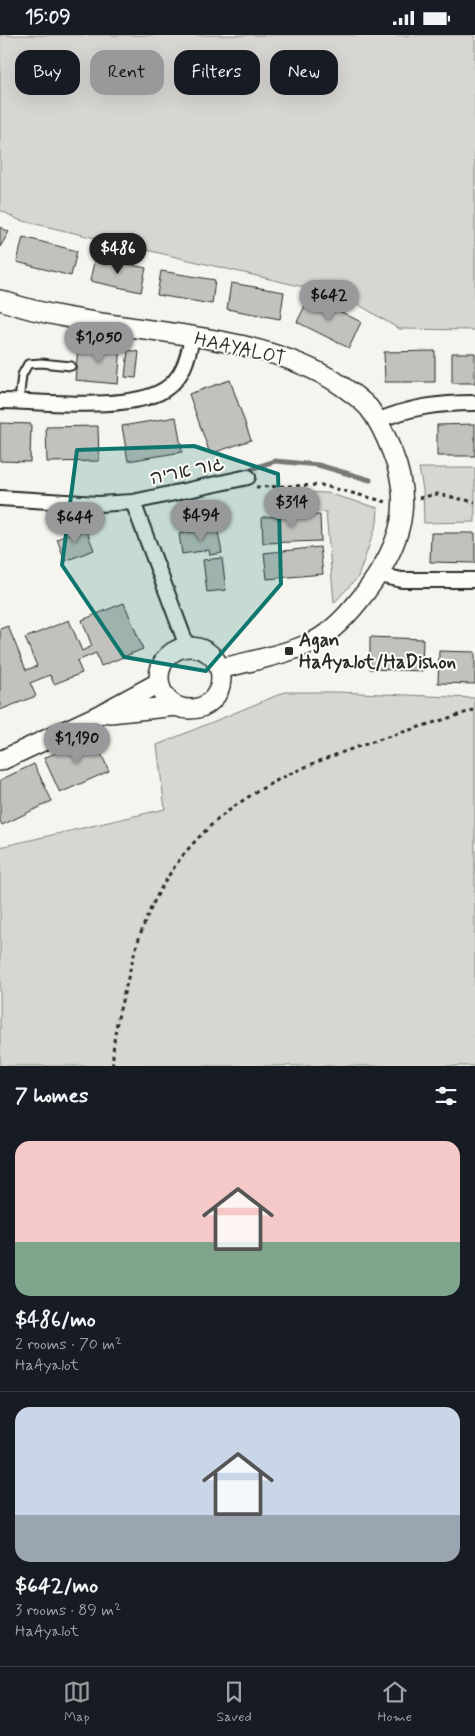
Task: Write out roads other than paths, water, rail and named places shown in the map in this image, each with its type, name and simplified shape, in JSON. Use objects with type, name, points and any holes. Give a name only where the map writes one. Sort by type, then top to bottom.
[{"type":"street","name":"HAAYALOT","points":[[0,300],[48,312],[251,348],[289,359],[348,389],[368,408],[384,432],[395,457],[404,504],[401,526],[379,575],[350,610],[310,644],[220,669]]},
{"type":"street","points":[[0,401],[115,403],[144,398],[164,389],[178,377],[187,361],[192,337]]},
{"type":"street","points":[[377,421],[404,410],[452,403],[475,403]]},
{"type":"street","name":"גור אריה","points":[[0,498],[98,504],[133,502],[248,477]]},
{"type":"street","name":"גור אריה","points":[[133,502],[187,646]]},
{"type":"street","points":[[379,575],[402,580],[475,580]]},
{"type":"street","points":[[99,715],[176,706],[196,709],[214,699],[221,680],[220,669],[208,652],[198,647],[187,646],[177,649],[161,663],[158,683],[168,701],[176,706]]},
{"type":"street","points":[[0,761],[99,715],[158,683]]},
{"type":"lane","points":[[19,401],[22,375],[28,364],[41,363],[71,366]]},
{"type":"waterway","points":[[242,472],[275,461],[318,465],[370,480]]},
{"type":"place","name":"Agan HaAyalot/HaDishon","points":[[289,651]]}]
